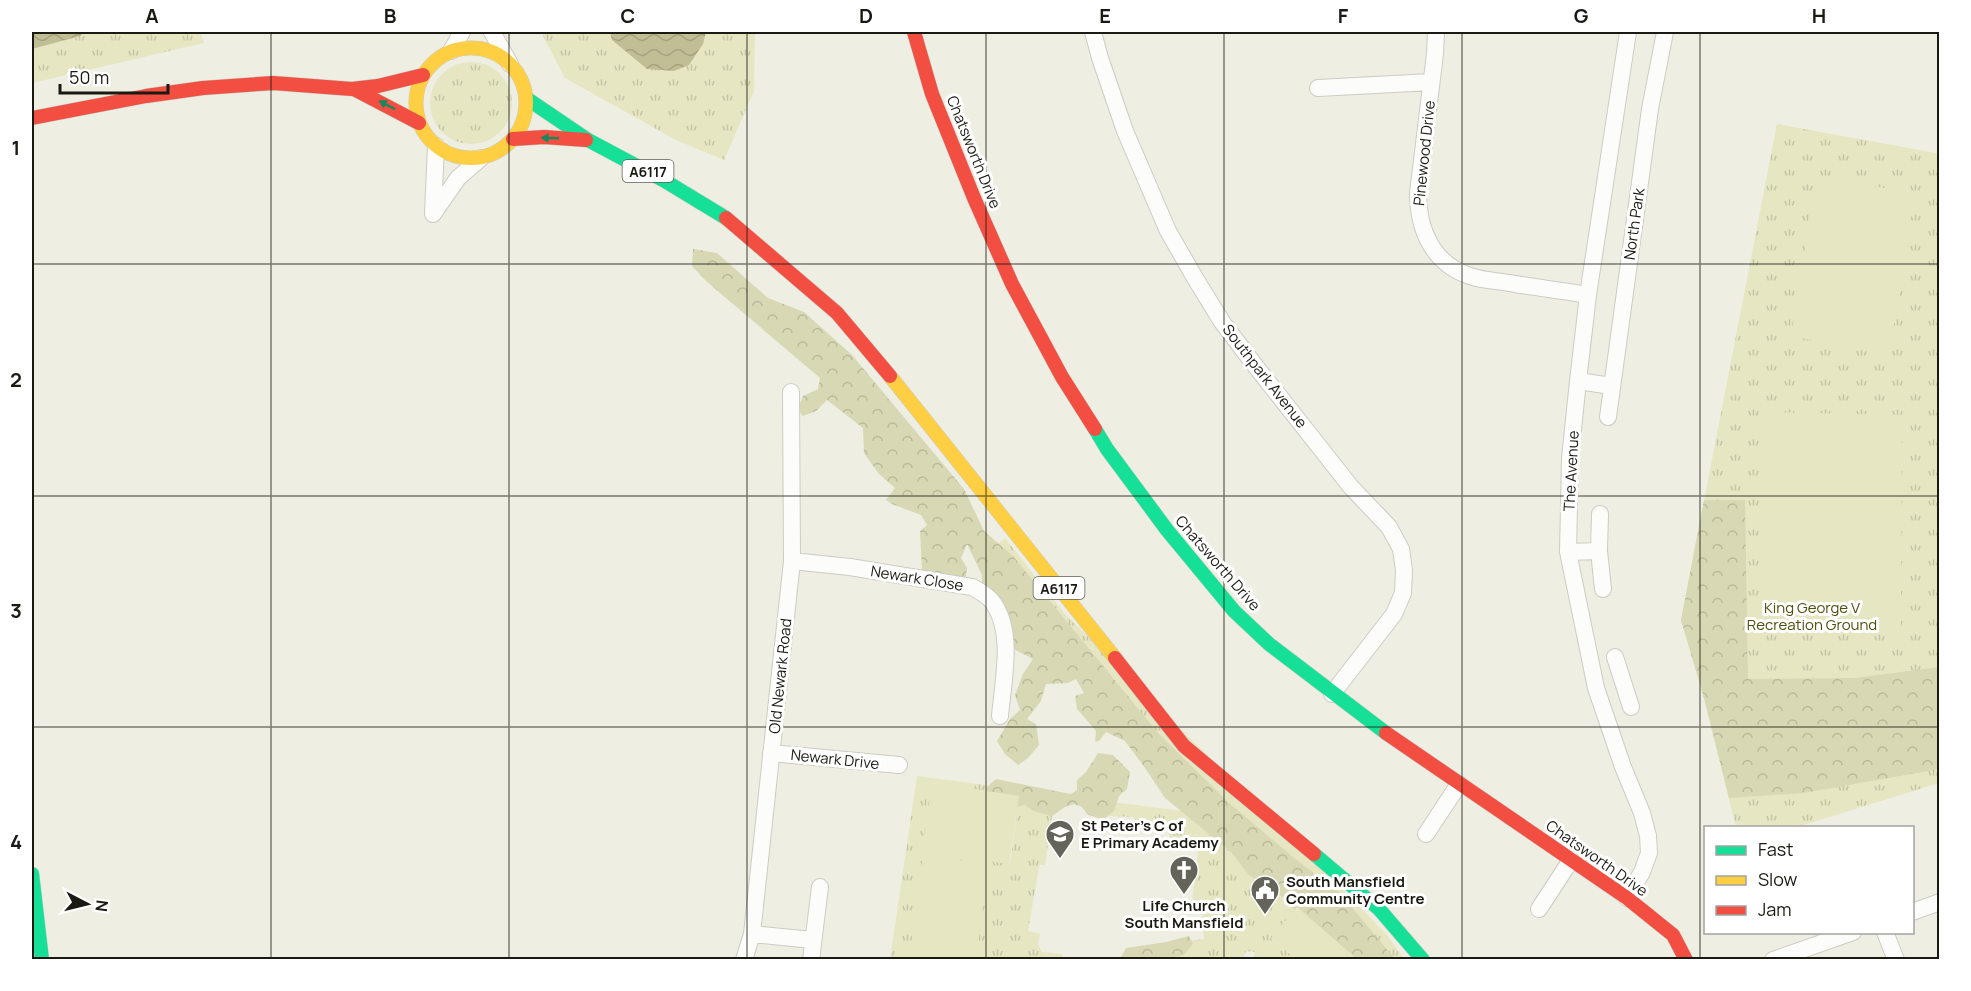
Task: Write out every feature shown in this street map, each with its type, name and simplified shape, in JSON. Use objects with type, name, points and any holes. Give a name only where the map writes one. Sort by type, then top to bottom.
[{"type":"main road","name":"Chatsworth Drive","points":[[914,32],[932,94],[1012,284],[1062,377],[1107,449],[1167,530],[1234,610],[1269,644],[1332,694],[1627,898],[1673,935],[1686,960]]},
{"type":"main road","points":[[481,158],[462,158],[444,151],[429,139],[419,123],[416,111],[418,86],[423,75],[435,61],[451,51],[472,47],[493,52],[510,64],[521,80],[526,98],[524,120],[513,139]]},
{"type":"main road","points":[[32,118],[185,89],[263,83],[354,89],[423,75]]},
{"type":"main road","points":[[354,89],[419,123]]},
{"type":"main road","name":"A6117","points":[[526,98],[588,140],[665,181],[724,217],[837,313],[906,394],[1184,746],[1379,909],[1424,960]]},
{"type":"main road","name":"A6117","points":[[481,158],[499,151],[513,139],[544,137],[588,140]]},
{"type":"main road","points":[[32,874],[42,960]]},
{"type":"street","points":[[451,51],[462,32]]},
{"type":"street","points":[[492,32],[510,64]]},
{"type":"street","name":"Southpark Avenue","points":[[1093,32],[1125,131],[1168,231],[1195,279],[1222,322],[1257,368],[1351,487],[1389,527],[1401,549],[1404,570],[1403,593],[1394,614],[1332,694]]},
{"type":"street","name":"Pinewood Drive","points":[[1436,32],[1418,193],[1418,213],[1425,237],[1439,257],[1454,270],[1472,277],[1588,295]]},
{"type":"street","name":"The Avenue","points":[[1627,898],[1642,872],[1649,852],[1648,836],[1642,813],[1623,767],[1596,688],[1568,552],[1570,458],[1578,381],[1588,295],[1628,32]]},
{"type":"street","name":"North Park","points":[[1608,417],[1650,109],[1665,32]]},
{"type":"street","points":[[1317,88],[1431,82]]},
{"type":"street","points":[[436,146],[433,214],[458,178],[481,158]]},
{"type":"street","points":[[1578,381],[1612,386]]},
{"type":"street","name":"Old Newark Road","points":[[744,960],[752,934],[792,561],[791,392]]},
{"type":"street","points":[[1600,514],[1599,551],[1603,589]]},
{"type":"street","points":[[1568,552],[1599,551]]},
{"type":"street","name":"Newark Close","points":[[792,561],[850,567],[972,586],[983,593],[993,602],[1002,620],[1006,639],[1000,716]]},
{"type":"street","points":[[1615,657],[1631,707]]},
{"type":"street","points":[[1596,688],[1623,681]]},
{"type":"street","name":"Newark Drive","points":[[771,753],[899,765]]},
{"type":"street","points":[[1426,834],[1459,784]]},
{"type":"street","points":[[1539,909],[1571,860]]},
{"type":"street","points":[[811,960],[819,888]]},
{"type":"street","points":[[1914,911],[1940,902]]},
{"type":"street","points":[[752,934],[813,940]]},
{"type":"street","points":[[1773,960],[1850,934]]},
{"type":"street","points":[[1885,934],[1896,960]]},
{"type":"green space","points":[[32,32],[200,32],[204,43],[32,83]]},
{"type":"green space","points":[[541,32],[755,32],[754,91],[724,160],[676,140],[565,78]]},
{"type":"green space","points":[[471,62],[487,65],[500,74],[509,87],[512,103],[509,119],[500,132],[487,141],[471,144],[455,141],[442,132],[433,119],[430,103],[433,87],[442,74],[455,65]]},
{"type":"green space","name":"King George V Recreation Ground","points":[[1777,124],[1936,153],[1940,157],[1939,783],[1800,826],[1736,826],[1704,698],[1681,620]]},
{"type":"green space","points":[[1817,177],[1915,193],[1889,356],[1791,336]]},
{"type":"green space","points":[[693,249],[717,253],[768,298],[804,312],[852,355],[964,489],[984,531],[1013,556],[1159,734],[1228,802],[1339,892],[1395,959],[1348,959],[1301,920],[1287,900],[1249,875],[1231,852],[1165,798],[1125,741],[1106,732],[1099,741],[1095,742],[1096,731],[1077,709],[1075,696],[1084,693],[1076,679],[1068,683],[1046,684],[1041,701],[1027,719],[1036,724],[1039,745],[1028,758],[1018,765],[1005,754],[997,741],[1010,719],[1020,710],[1015,695],[1023,674],[1033,659],[1010,647],[982,588],[982,575],[967,544],[961,558],[967,568],[965,583],[922,571],[920,531],[927,525],[921,515],[886,500],[895,488],[879,474],[864,453],[863,428],[827,400],[816,411],[803,416],[797,410],[803,396],[818,389],[820,378],[706,281],[692,266]]},
{"type":"green space","points":[[1764,412],[1902,415],[1901,629],[1763,628]]},
{"type":"green space","points":[[1704,500],[1745,500],[1748,679],[1855,678],[1939,667],[1939,769],[1804,793],[1729,798],[1704,698],[1681,620]]},
{"type":"green space","points":[[1005,538],[1064,613],[1354,901],[1387,935],[1404,959],[1356,959],[1271,938],[1296,959],[1253,959],[1255,952],[1246,951],[1243,959],[1153,959],[1172,943],[1204,939],[1202,912],[1182,912],[1183,907],[1187,908],[1188,902],[1192,902],[1198,851],[1173,847],[1168,832],[1158,828],[1134,825],[1134,817],[1109,816],[1111,802],[1190,812],[991,550]]},
{"type":"green space","points":[[1098,753],[1113,755],[1130,772],[1127,789],[1119,796],[1114,811],[1103,820],[1087,814],[1082,807],[1074,804],[1052,816],[1033,811],[1025,805],[1002,811],[990,801],[986,788],[996,779],[1071,794],[1077,790],[1077,780],[1086,772]]},
{"type":"green space","points":[[917,776],[1055,794],[1045,865],[1039,867],[1028,931],[1040,934],[1038,944],[1042,952],[1062,954],[1062,959],[890,960]],"holes":[[[932,783],[1019,796],[1010,864]]]},
{"type":"green space","points":[[932,783],[1019,796],[1009,864],[922,852]]},
{"type":"green space","points":[[923,855],[989,864],[976,959],[909,959]]},
{"type":"green space","points":[[1297,907],[1357,959],[1296,959],[1271,938]]},
{"type":"green space","points":[[1189,936],[1193,944],[1184,955],[1167,959],[1120,959],[1126,948]]},
{"type":"water","points":[[32,32],[84,32],[80,36],[32,49]]},
{"type":"water","points":[[610,32],[706,32],[703,44],[689,65],[674,71],[647,69],[612,40]]},
{"type":"traffic: fast","points":[[526,98],[588,140],[665,181],[726,218]]},
{"type":"traffic: fast","points":[[1095,429],[1107,449],[1167,530],[1234,611],[1269,644],[1386,733]]},
{"type":"traffic: fast","points":[[1314,854],[1379,909],[1423,960]]},
{"type":"traffic: fast","points":[[32,874],[42,960]]},
{"type":"traffic: slow","points":[[471,48],[492,52],[510,64],[522,82],[526,103],[522,124],[510,142],[492,154],[471,158],[450,154],[432,142],[420,124],[416,103],[420,82],[432,64],[450,52],[471,48]]},
{"type":"traffic: slow","points":[[890,376],[1115,658]]},
{"type":"traffic: jam","points":[[914,32],[932,94],[1012,284],[1062,377],[1095,429]]},
{"type":"traffic: jam","points":[[32,118],[146,96],[203,88],[273,83],[352,89],[378,86],[423,75]]},
{"type":"traffic: jam","points":[[354,89],[419,123]]},
{"type":"traffic: jam","points":[[513,139],[544,137],[586,140]]},
{"type":"traffic: jam","points":[[726,218],[837,313],[890,376]]},
{"type":"traffic: jam","points":[[1115,658],[1184,746],[1314,854]]},
{"type":"traffic: jam","points":[[1386,733],[1627,898],[1673,935],[1686,960]]},
{"type":"place","name":"St Peter's C of E Primary Academy","points":[[1060,860]]},
{"type":"place","name":"Life Church South Mansfield","points":[[1184,896]]},
{"type":"place","name":"South Mansfield Community Centre","points":[[1265,916]]}]
